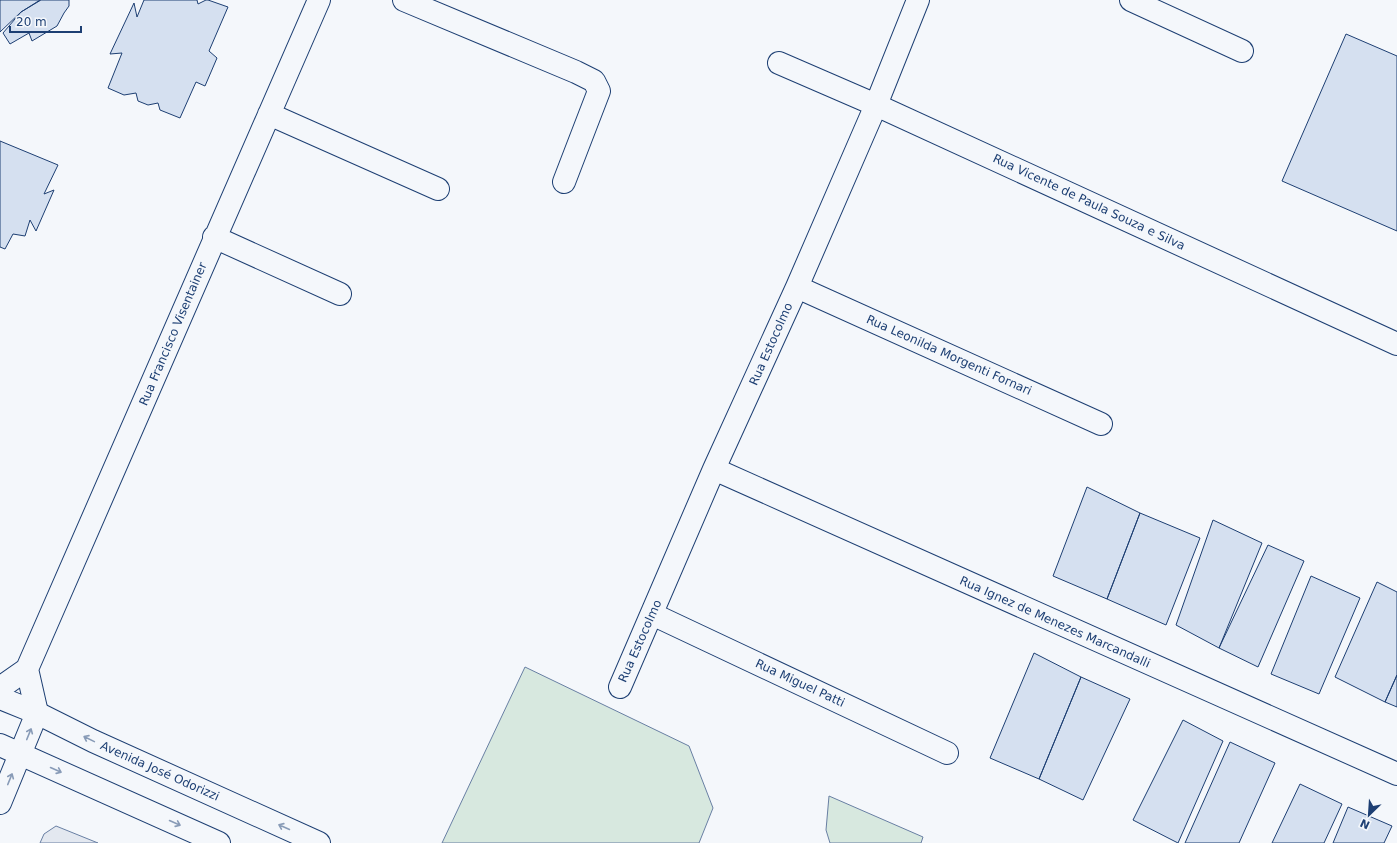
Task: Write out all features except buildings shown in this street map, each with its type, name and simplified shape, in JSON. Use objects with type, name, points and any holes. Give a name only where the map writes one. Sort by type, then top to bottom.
[{"type":"street","name":"Rua Francisco Visentainer","points":[[27,669],[155,378],[214,237],[319,0]]},
{"type":"street","points":[[404,0],[576,72],[594,81],[599,91],[564,182]]},
{"type":"street","name":"Rua Estocolmo","points":[[620,687],[714,469],[797,287],[876,105],[918,0]]},
{"type":"street","points":[[1131,0],[1242,52]]},
{"type":"street","name":"Rua Vicente de Paula Souza e Silva","points":[[779,64],[876,105],[1397,344]]},
{"type":"street","points":[[268,114],[438,189]]},
{"type":"street","points":[[214,237],[340,294]]},
{"type":"street","name":"Rua Leonilda Morgenti Fornari","points":[[797,287],[1101,424]]},
{"type":"street","name":"Rua Ignez de Menezes Marcandalli","points":[[714,469],[1397,774]]},
{"type":"street","name":"Rua Miguel Patti","points":[[652,614],[947,753]]},
{"type":"street","points":[[0,688],[27,669],[37,713],[0,803]]},
{"type":"street","name":"Avenida José Odorizzi","points":[[0,698],[37,713],[93,741],[319,843]]},
{"type":"street","points":[[0,745],[219,843]]},
{"type":"shaded area","points":[[525,667],[689,746],[713,808],[699,843],[442,843]]},
{"type":"shaded area","points":[[829,796],[923,837],[921,843],[830,843],[826,830]]},
{"type":"shaded area","points":[[56,826],[98,843],[40,843],[44,834]]}]
